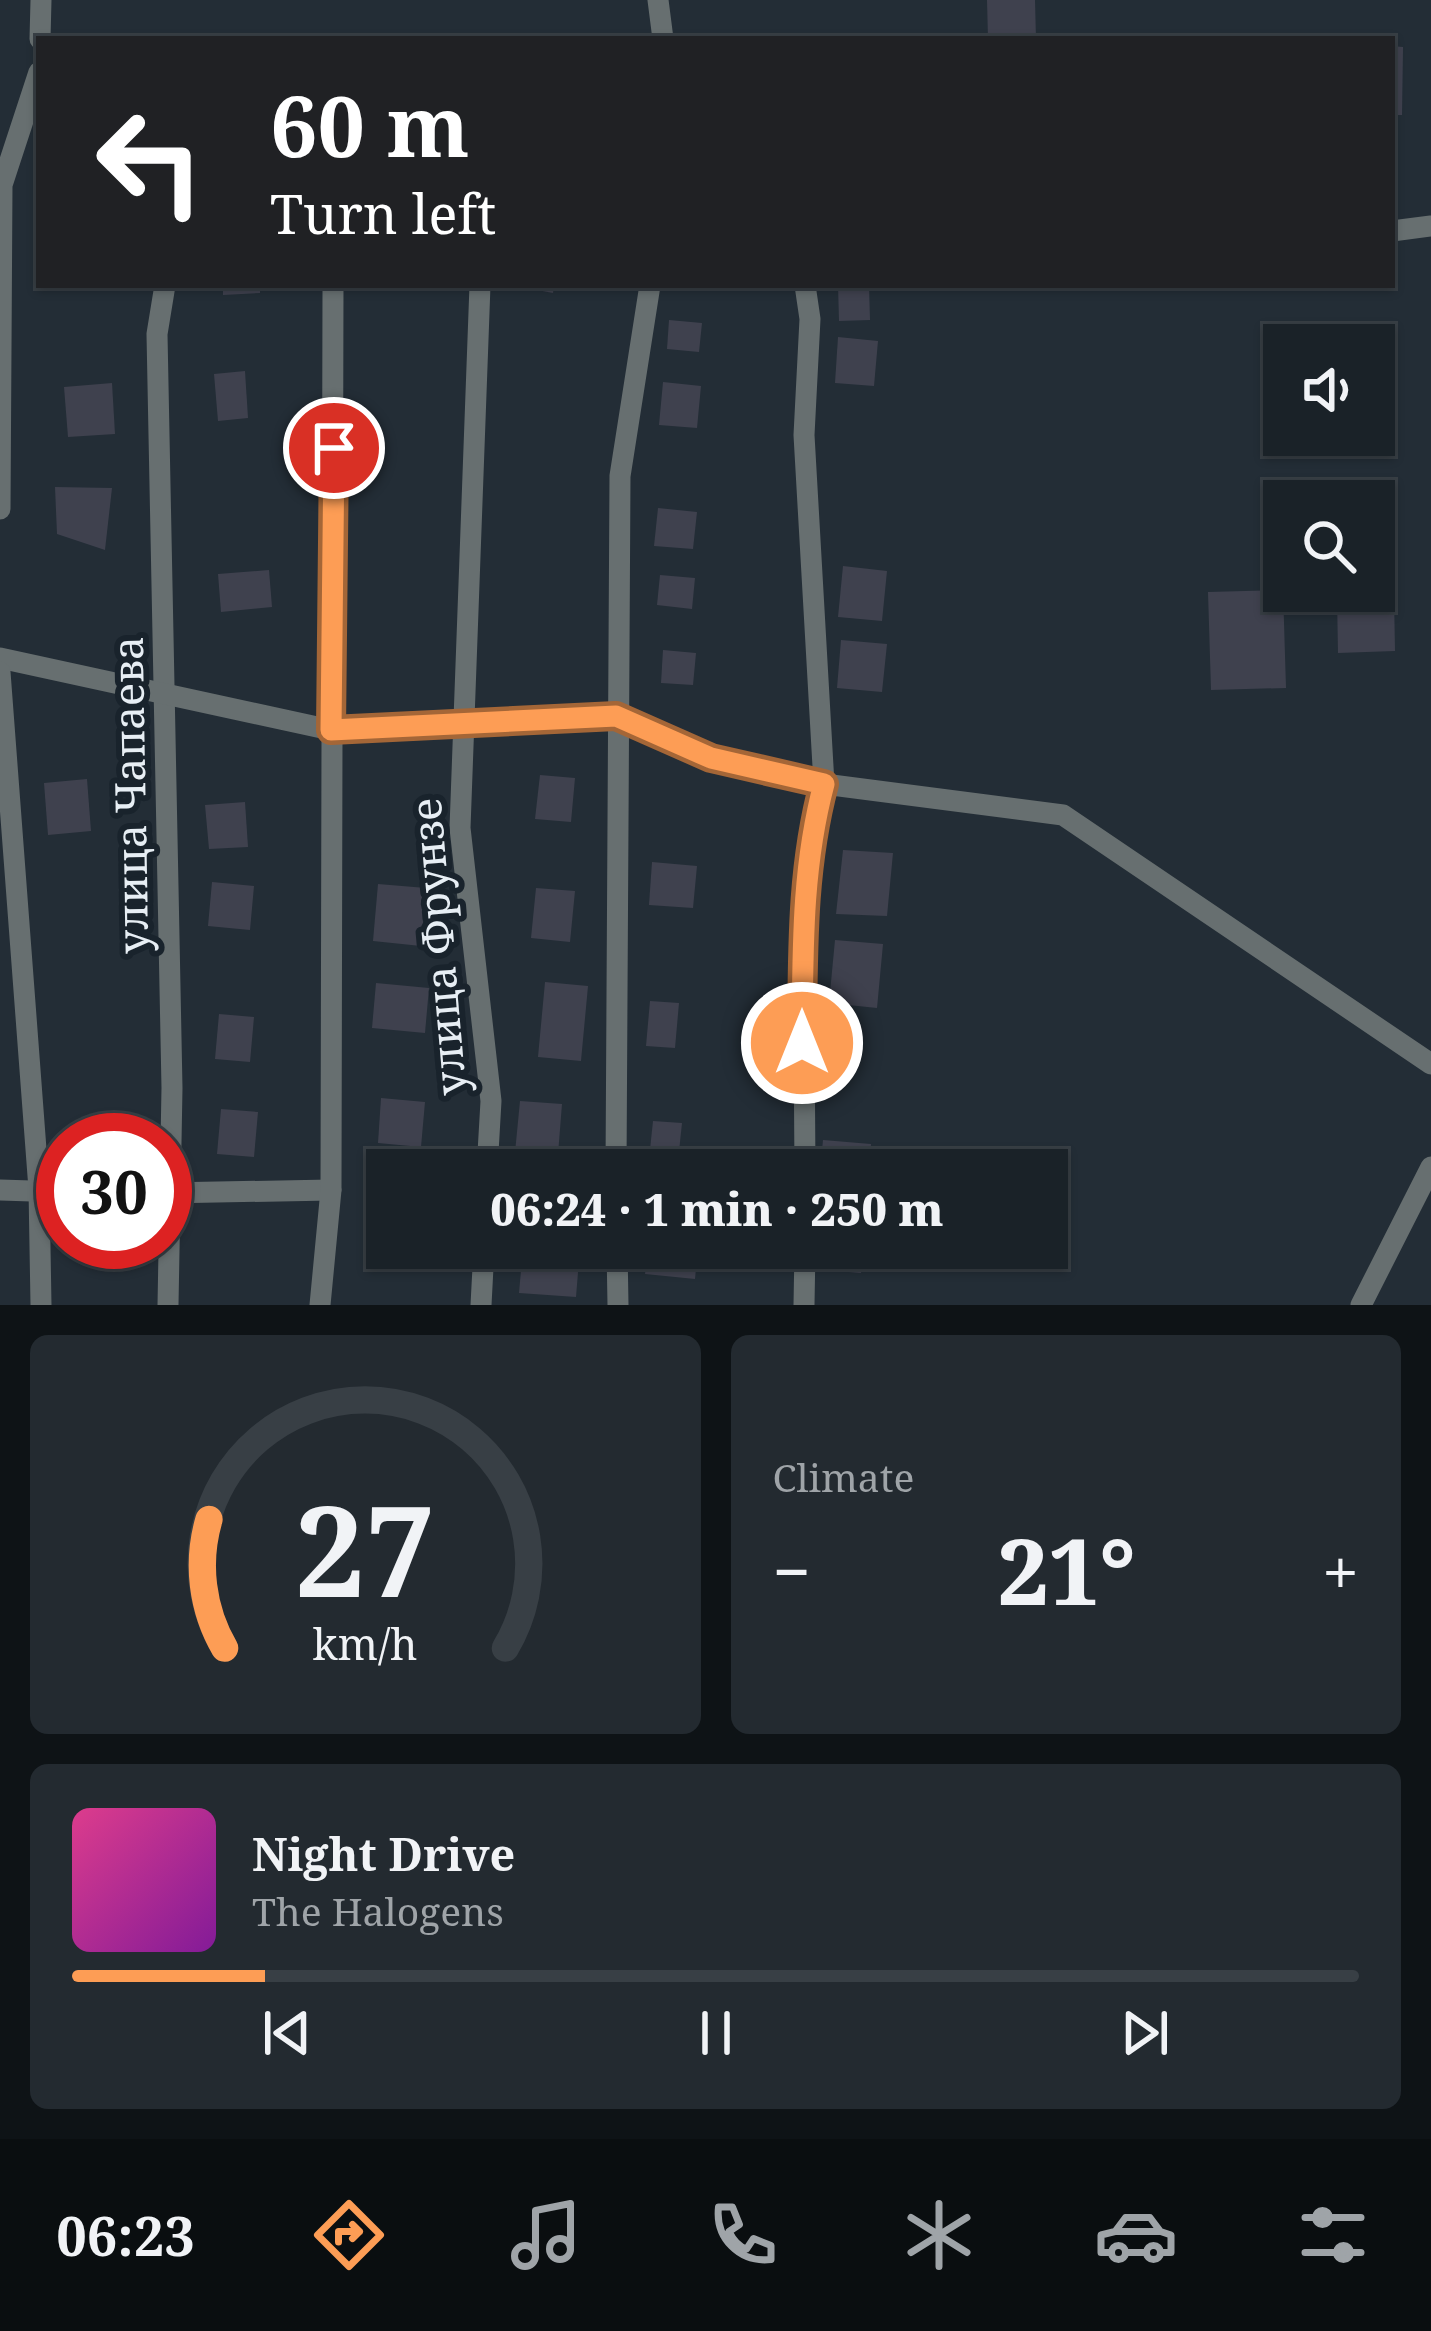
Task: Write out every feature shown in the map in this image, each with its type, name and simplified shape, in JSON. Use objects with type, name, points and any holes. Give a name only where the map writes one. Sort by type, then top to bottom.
[{"type":"street","points":[[40,36],[41,0]]},
{"type":"street","points":[[658,0],[663,36]]},
{"type":"street","points":[[0,509],[2,185],[36,81]]},
{"type":"street","points":[[1395,231],[1431,226]]},
{"type":"street","name":"улица Чапаева","points":[[165,288],[157,334],[168,695],[167,1113]]},
{"type":"street","points":[[320,1305],[331,1190],[333,288]]},
{"type":"street","name":"улица Фрунзе","points":[[480,288],[460,828],[490,1101],[489,1149]]},
{"type":"street","points":[[616,1149],[620,476],[650,288]]},
{"type":"street","points":[[805,288],[810,319],[804,435],[824,784],[810,834],[803,895],[805,1149]]},
{"type":"street","points":[[0,658],[331,730],[616,716],[711,758],[824,784],[1063,815],[1431,1064]]},
{"type":"street","points":[[0,673],[36,1137]]},
{"type":"street","points":[[1360,1305],[1431,1166]]},
{"type":"street","points":[[0,1190],[36,1189]]},
{"type":"street","points":[[192,1193],[331,1190]]},
{"type":"street","points":[[41,1269],[41,1305]]},
{"type":"street","name":"улица Чапаева","points":[[168,1269],[168,1305]]},
{"type":"street","points":[[481,1305],[483,1269]]},
{"type":"street","points":[[617,1269],[618,1305]]},
{"type":"street","points":[[804,1305],[805,1269]]},
{"type":"building","points":[[987,0],[1035,0],[1036,36],[988,36]]},
{"type":"building","points":[[1395,46],[1403,47],[1402,115],[1395,115]]},
{"type":"building","points":[[223,288],[260,288],[260,293],[223,295]]},
{"type":"building","points":[[838,288],[869,288],[870,320],[839,321]]},
{"type":"building","points":[[669,320],[702,323],[699,352],[667,349]]},
{"type":"building","points":[[838,337],[878,341],[874,386],[835,383]]},
{"type":"building","points":[[245,371],[248,418],[218,421],[214,374]]},
{"type":"building","points":[[663,382],[701,386],[697,428],[659,425]]},
{"type":"building","points":[[112,383],[115,434],[68,437],[64,387]]},
{"type":"building","points":[[55,487],[112,488],[105,550],[57,534]]},
{"type":"building","points":[[658,508],[697,512],[693,549],[654,546]]},
{"type":"building","points":[[843,566],[887,571],[882,621],[838,617]]},
{"type":"building","points":[[269,570],[272,607],[221,612],[218,574]]},
{"type":"building","points":[[660,575],[695,578],[692,609],[657,605]]},
{"type":"building","points":[[1263,591],[1263,612],[1284,612],[1286,688],[1211,690],[1208,592]]},
{"type":"building","points":[[1337,612],[1394,612],[1395,651],[1338,653]]},
{"type":"building","points":[[841,640],[887,644],[882,692],[837,688]]},
{"type":"building","points":[[663,650],[696,653],[693,685],[661,683]]},
{"type":"building","points":[[540,775],[575,778],[571,822],[535,819]]},
{"type":"building","points":[[87,779],[91,831],[48,835],[44,783]]},
{"type":"building","points":[[245,802],[248,847],[209,849],[205,805]]},
{"type":"building","points":[[843,850],[893,853],[887,916],[836,914]]},
{"type":"building","points":[[652,862],[697,866],[693,908],[649,905]]},
{"type":"building","points":[[212,882],[254,886],[250,930],[208,926]]},
{"type":"building","points":[[378,884],[426,888],[421,946],[373,941]]},
{"type":"building","points":[[536,888],[575,891],[570,942],[531,938]]},
{"type":"building","points":[[835,940],[883,944],[877,1008],[829,1003]]},
{"type":"building","points":[[545,982],[588,986],[581,1061],[538,1057]]},
{"type":"building","points":[[376,983],[429,988],[425,1033],[372,1028]]},
{"type":"building","points":[[650,1001],[679,1003],[675,1048],[646,1046]]},
{"type":"building","points":[[219,1014],[254,1017],[250,1062],[215,1059]]},
{"type":"building","points":[[381,1098],[425,1102],[421,1147],[378,1143]]},
{"type":"building","points":[[520,1101],[562,1104],[558,1149],[515,1149]]},
{"type":"building","points":[[221,1109],[258,1112],[254,1157],[217,1154]]},
{"type":"building","points":[[653,1121],[682,1123],[679,1149],[650,1149]]},
{"type":"building","points":[[823,1140],[871,1144],[871,1149],[822,1149]]},
{"type":"building","points":[[521,1269],[578,1269],[576,1297],[519,1293]]},
{"type":"building","points":[[646,1269],[696,1269],[695,1279],[645,1274]]},
{"type":"building","points":[[824,1269],[861,1269],[861,1273]]},
{"type":"route","points":[[334,448],[331,730],[616,716],[711,758],[824,784],[810,834],[803,895],[802,1043]]}]
